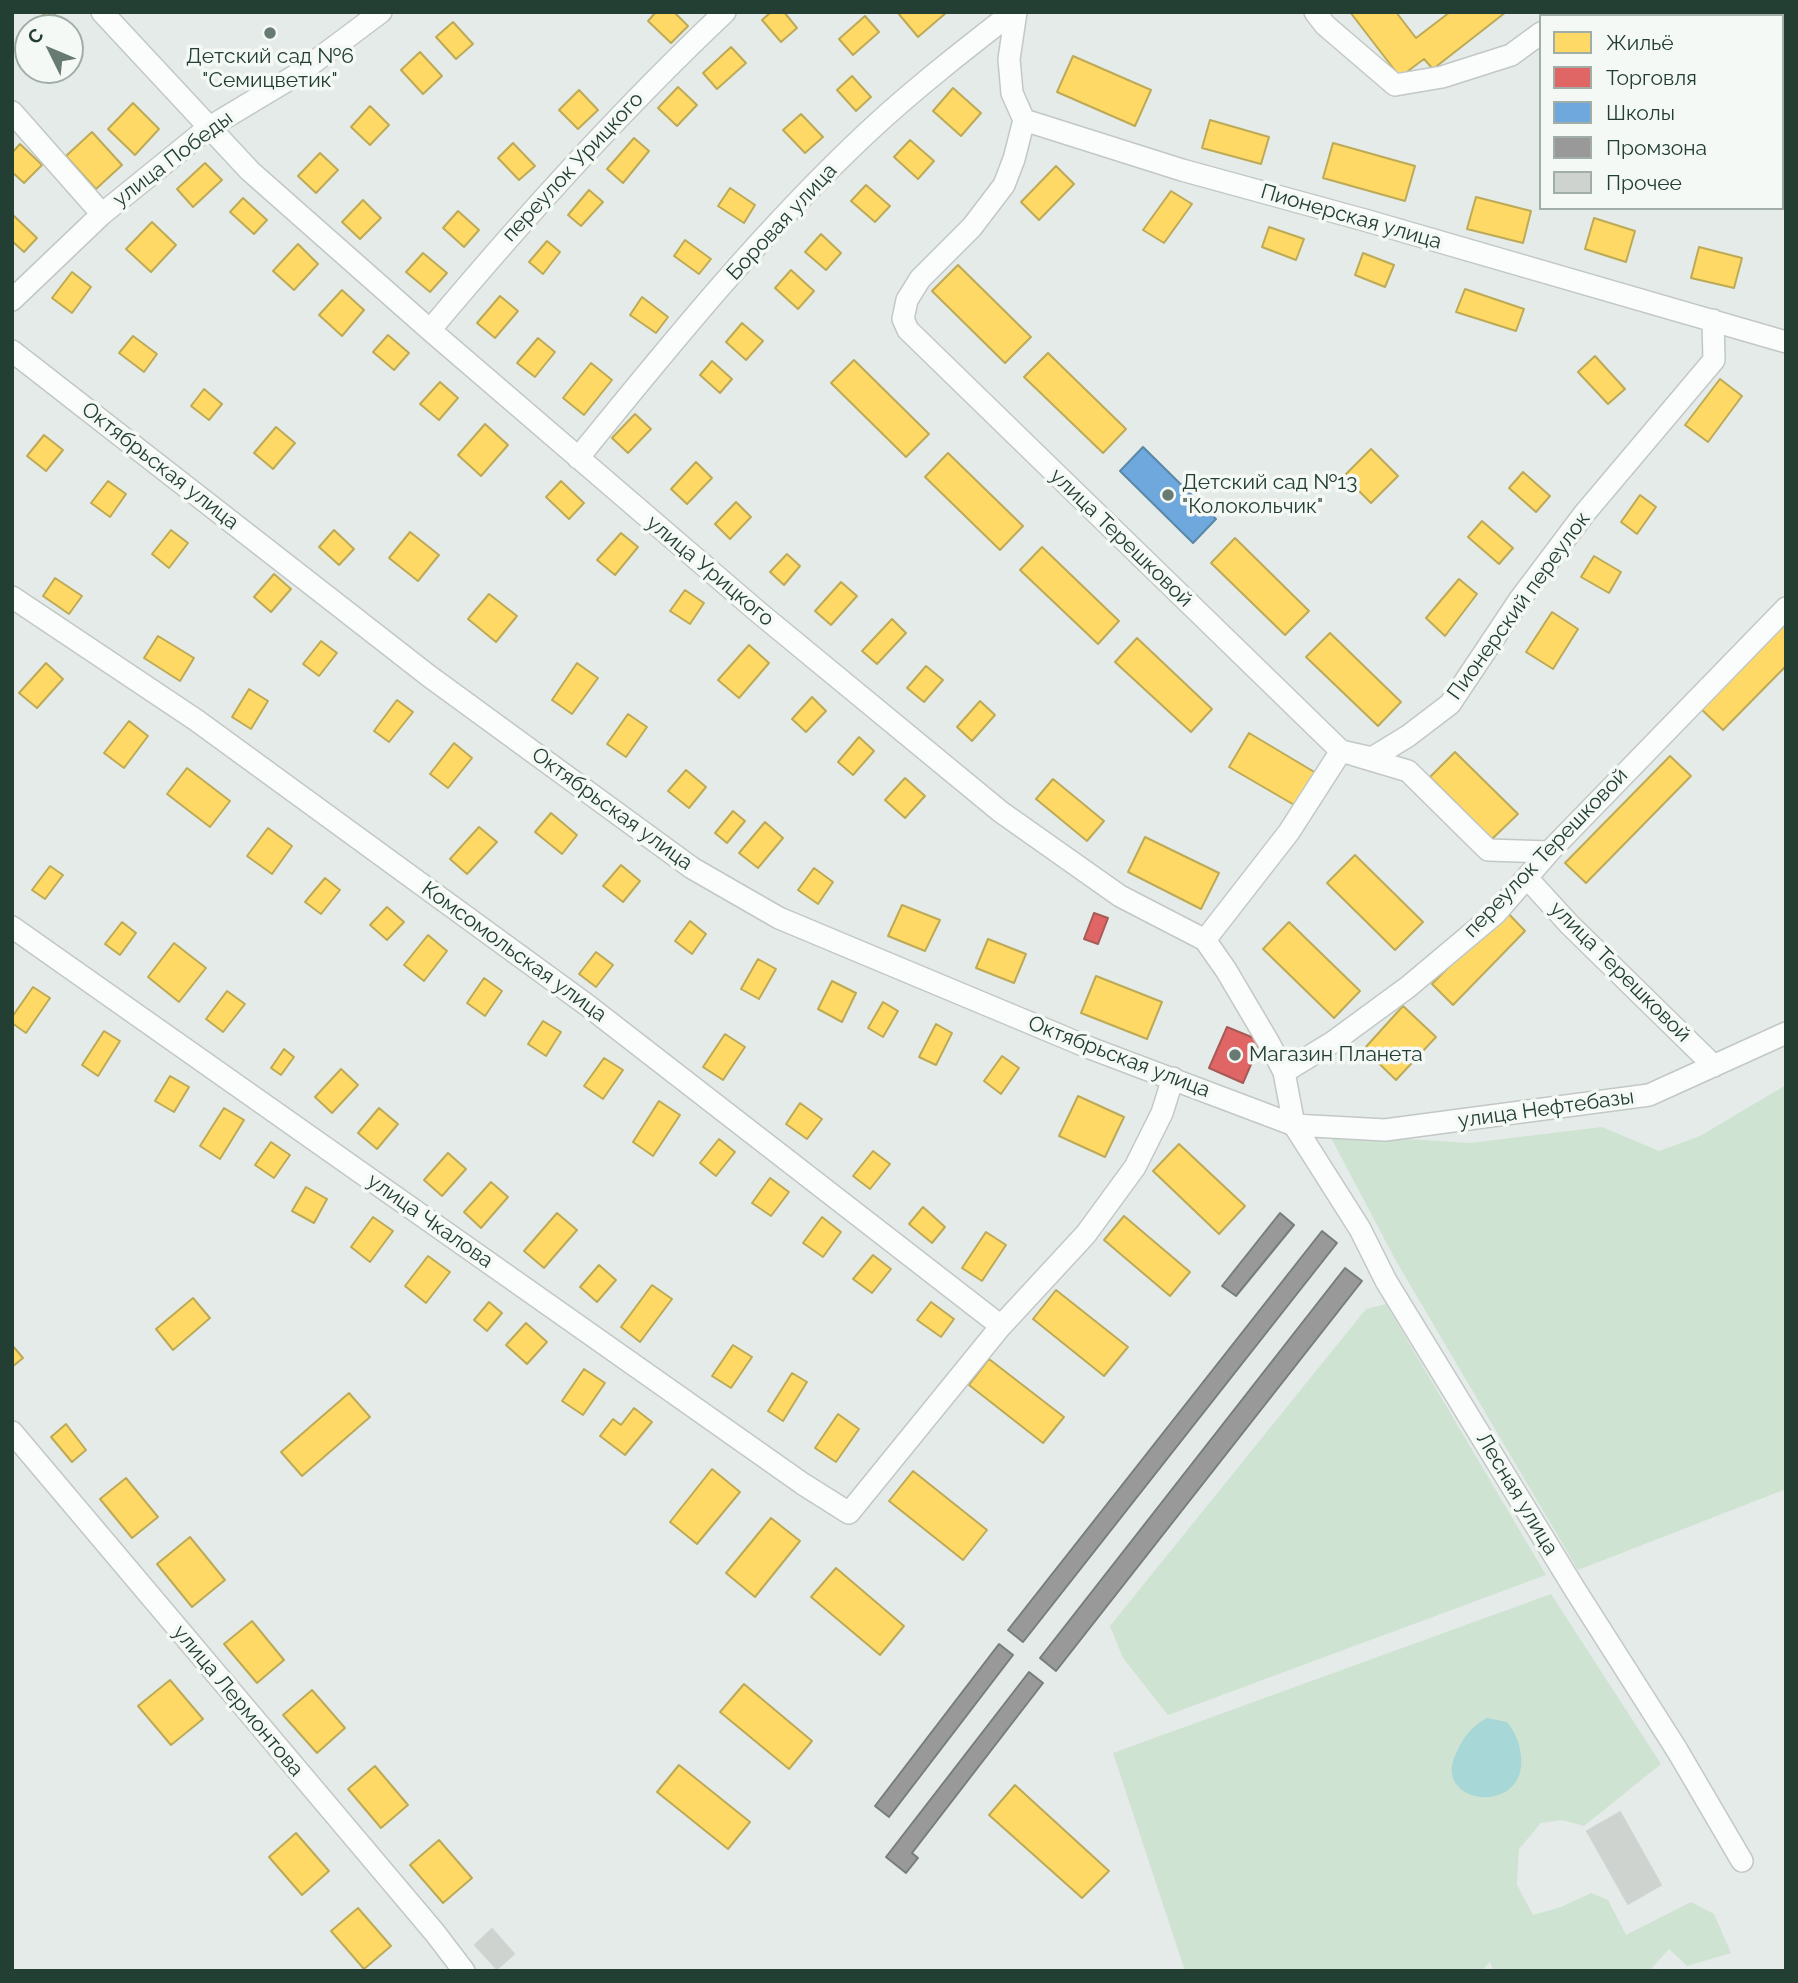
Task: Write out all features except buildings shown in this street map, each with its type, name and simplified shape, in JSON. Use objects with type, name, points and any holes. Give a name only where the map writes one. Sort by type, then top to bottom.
[{"type":"street","name":"улица Урицкого","points":[[102,12],[250,171],[430,330],[757,611],[1001,812],[1120,896],[1205,940],[1226,970],[1284,1072],[1294,1125]]},
{"type":"street","name":"улица Победы","points":[[12,300],[102,214],[208,128],[298,74],[382,12]]},
{"type":"street","name":"переулок Урицкого","points":[[430,330],[522,220],[668,65],[725,12]]},
{"type":"street","points":[[1015,12],[1009,59],[1012,93],[1024,120]]},
{"type":"street","name":"Боровая улица","points":[[578,458],[765,236],[869,131],[1015,12]]},
{"type":"street","points":[[1315,12],[1325,25],[1395,85],[1442,76],[1511,55],[1539,34]]},
{"type":"street","points":[[12,112],[102,214]]},
{"type":"street","name":"Пионерская улица","points":[[1024,120],[1182,170],[1786,342]]},
{"type":"street","name":"улица Терешковой","points":[[1024,120],[1004,185],[972,227],[920,279],[907,300],[903,319],[908,330],[1340,751],[1408,771],[1488,850],[1549,852]]},
{"type":"street","name":"Пионерский переулок","points":[[1340,751],[1372,758],[1408,736],[1450,704],[1520,599],[1584,514],[1714,359],[1713,320]]},
{"type":"street","name":"Октябрьская улица","points":[[12,351],[429,676],[692,868],[779,918],[1090,1048],[1294,1125]]},
{"type":"street","name":"Комсомольская улица","points":[[12,597],[196,720],[587,1005],[1001,1326]]},
{"type":"street","name":"переулок Терешковой","points":[[1284,1072],[1333,1042],[1408,987],[1494,914],[1549,852],[1786,608]]},
{"type":"street","points":[[1205,940],[1289,832],[1340,751]]},
{"type":"street","name":"улица Терешковой","points":[[1527,878],[1569,924],[1714,1066]]},
{"type":"street","name":"улица Чкалова","points":[[12,927],[849,1513],[1001,1326]]},
{"type":"street","name":"улица Нефтебазы","points":[[1294,1125],[1385,1130],[1649,1095],[1786,1033]]},
{"type":"street","points":[[1001,1326],[1086,1234],[1135,1167],[1162,1113],[1173,1078]]},
{"type":"street","name":"Лесная улица","points":[[1294,1125],[1360,1230],[1386,1280],[1574,1588],[1677,1750],[1742,1861]]},
{"type":"street","name":"улица Лермонтова","points":[[12,1432],[435,1933],[464,1971]]},
{"type":"green space","points":[[1786,16],[1786,138],[1784,138]]},
{"type":"green space","points":[[1786,1085],[1786,1489],[1578,1570],[1396,1261],[1329,1134],[1470,1143],[1602,1127],[1659,1151],[1700,1136]]},
{"type":"green space","points":[[1386,1304],[1546,1575],[1168,1715],[1123,1658],[1110,1626],[1366,1309]]},
{"type":"green space","points":[[1551,1594],[1661,1764],[1584,1826],[1562,1820],[1541,1823],[1519,1849],[1517,1885],[1533,1915],[1561,1907],[1591,1893],[1608,1900],[1626,1935],[1691,1902],[1714,1914],[1731,1953],[1687,1966],[1669,1949],[1647,1971],[1493,1971],[1490,1962],[1482,1971],[1185,1971],[1113,1753]]},
{"type":"water","points":[[1487,1718],[1507,1722],[1517,1738],[1521,1756],[1519,1775],[1511,1788],[1498,1795],[1483,1797],[1469,1794],[1458,1786],[1452,1774],[1454,1758],[1463,1740],[1475,1726]]},
{"type":"place","name":"Детский сад №6 \"Семицветик\"","points":[[270,33]]},
{"type":"place","name":"Детский сад №13 \"Колокольчик\"","points":[[1168,495]]},
{"type":"place","name":"Магазин Планета","points":[[1235,1055]]}]
